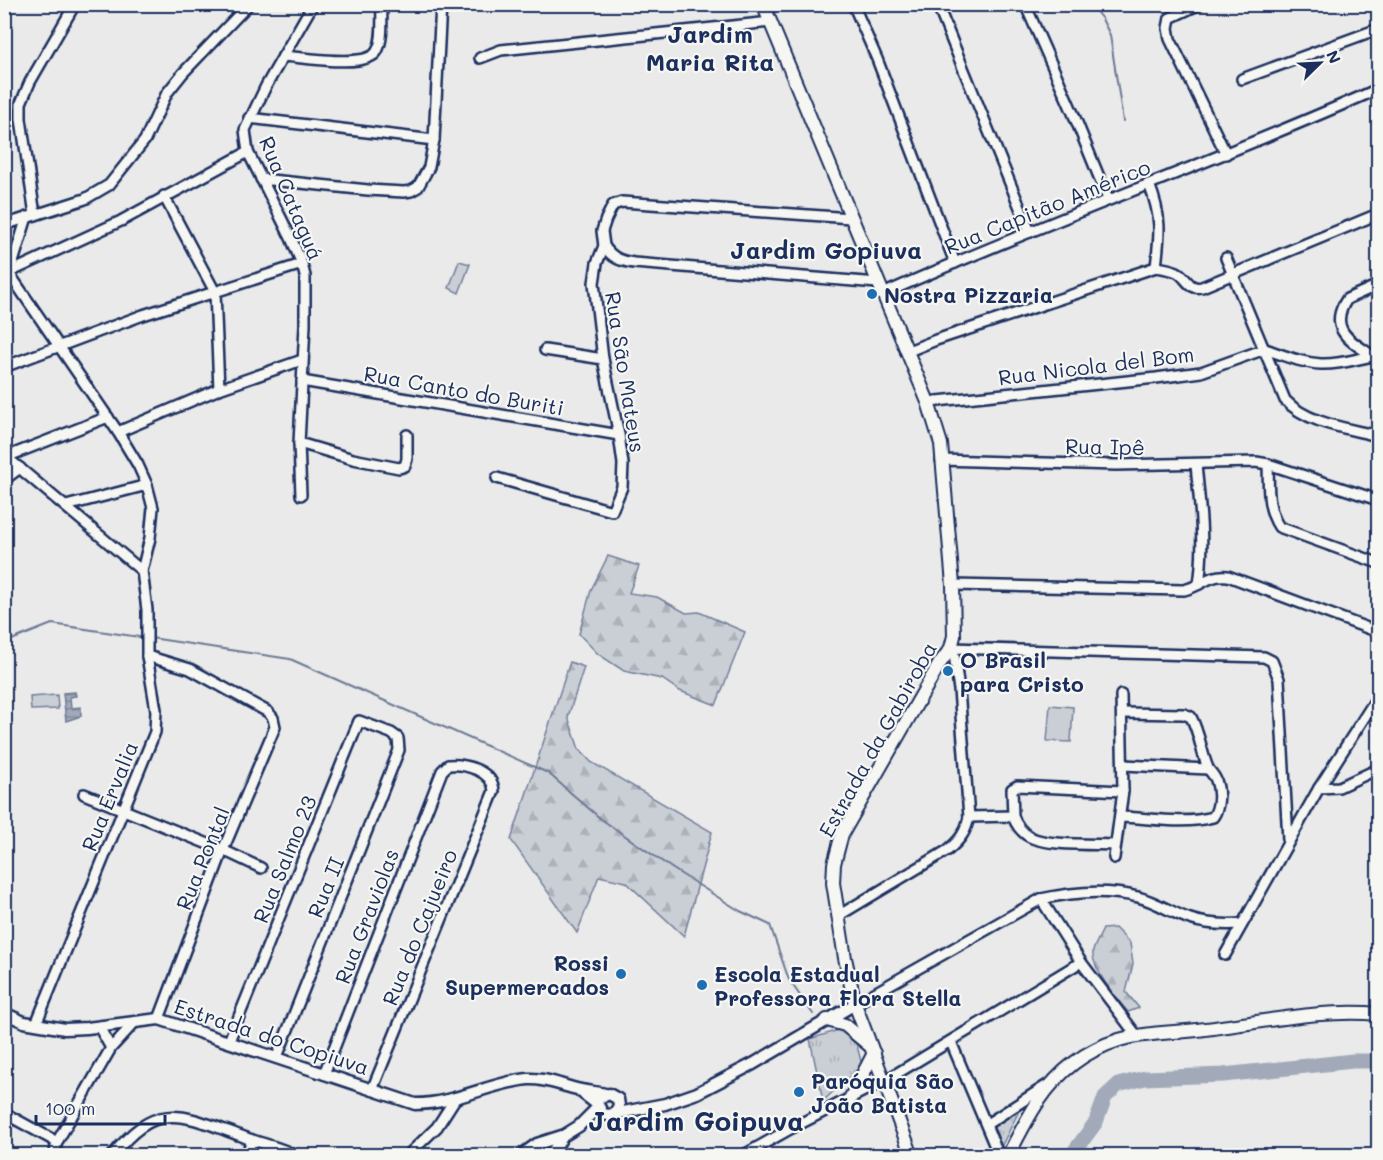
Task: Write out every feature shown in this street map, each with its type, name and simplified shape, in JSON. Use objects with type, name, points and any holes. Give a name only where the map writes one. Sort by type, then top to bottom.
[{"type":"main road","name":"Estrada da Gabiroba","points":[[764,4],[928,402],[941,444],[953,585],[954,623],[951,648],[940,663],[842,834],[834,864],[833,883],[855,1004],[912,1155]]},
{"type":"main road","points":[[1008,1155],[1024,1124],[1051,1083],[1088,1054],[1106,1045],[1137,1036],[1325,1014],[1378,1014]]},
{"type":"main road","points":[[827,1020],[845,1025],[873,1050],[850,1099]]},
{"type":"street","points":[[7,269],[31,216],[21,103],[30,82],[75,4]]},
{"type":"street","points":[[4,225],[85,199],[110,185],[145,140],[168,93],[183,73],[249,4]]},
{"type":"street","name":"Rua Cataguá","points":[[301,495],[299,443],[306,291],[302,264],[248,152],[245,130],[249,118],[313,4]]},
{"type":"street","points":[[283,56],[340,61],[365,60],[372,57],[380,41],[382,4]]},
{"type":"street","points":[[261,179],[368,190],[411,191],[418,187],[429,167],[434,140],[441,4]]},
{"type":"street","points":[[853,4],[877,59],[955,262]]},
{"type":"street","points":[[938,4],[1030,232]]},
{"type":"street","points":[[1025,4],[1073,112],[1108,199]]},
{"type":"street","points":[[1200,4],[1170,18],[1168,28],[1170,39],[1227,154]]},
{"type":"street","points":[[480,58],[501,50],[771,22]]},
{"type":"street","points":[[1242,79],[1378,29]]},
{"type":"street","name":"Rua Capitão Américo","points":[[880,288],[955,262],[1108,199],[1227,154],[1378,89]]},
{"type":"street","points":[[249,118],[434,140]]},
{"type":"street","points":[[7,269],[121,221],[248,152]]},
{"type":"street","points":[[1149,184],[1159,215],[1160,234],[1156,267]]},
{"type":"street","points":[[164,196],[215,292],[219,389]]},
{"type":"street","name":"Rua São Mateus","points":[[497,478],[612,511],[624,477],[619,435],[603,359],[594,283],[597,262],[604,246],[602,231],[613,205],[622,202],[851,218]]},
{"type":"street","points":[[906,352],[969,328],[1156,267],[1178,272],[1188,285],[1197,288],[1378,213]]},
{"type":"street","points":[[604,246],[611,256],[620,261],[880,288]]},
{"type":"street","points":[[1226,258],[1285,400],[1293,409],[1308,417],[1378,436]]},
{"type":"street","points":[[4,367],[143,315],[302,264]]},
{"type":"street","points":[[5,456],[142,571],[150,538],[153,508],[147,485],[118,432],[7,269]]},
{"type":"street","points":[[1376,355],[1346,337],[1339,316],[1347,299],[1378,285]]},
{"type":"street","points":[[1265,349],[1298,360],[1321,364],[1345,362],[1376,355]]},
{"type":"street","name":"Rua Nicola del Bom","points":[[928,402],[1201,372],[1265,349]]},
{"type":"street","points":[[545,351],[603,359]]},
{"type":"street","points":[[118,432],[219,389],[302,360]]},
{"type":"street","name":"Rua Canto do Buriti","points":[[302,381],[619,435]]},
{"type":"street","points":[[5,456],[108,417]]},
{"type":"street","points":[[299,443],[352,459],[399,468],[405,466],[407,459],[407,435]]},
{"type":"street","name":"Rua Ipê","points":[[941,460],[1116,465],[1196,465],[1242,462],[1268,464],[1378,500]]},
{"type":"street","points":[[1268,464],[1268,503],[1279,527],[1378,563]]},
{"type":"street","points":[[1196,465],[1202,533],[1199,584]]},
{"type":"street","points":[[4,480],[20,468]]},
{"type":"street","points":[[66,506],[147,485]]},
{"type":"street","name":"Rua Ervalia","points":[[36,1024],[155,732],[156,710],[147,656],[147,610],[142,571]]},
{"type":"street","points":[[953,585],[1158,591],[1184,590],[1217,575],[1228,576],[1378,632]]},
{"type":"street","points":[[838,916],[948,850],[960,840],[966,829],[969,817],[959,690],[954,654],[951,648],[1264,657],[1272,661],[1279,680],[1288,840]]},
{"type":"street","name":"Rua Pontal","points":[[147,656],[190,669],[268,712],[273,718],[275,727],[223,850],[159,1019]]},
{"type":"street","points":[[1114,858],[1122,791],[1121,695]]},
{"type":"street","points":[[1225,955],[1288,840],[1378,696]]},
{"type":"street","points":[[1120,817],[1173,820],[1213,817],[1217,812],[1219,795],[1217,782],[1208,769],[1203,747],[1191,717],[1184,714],[1122,713]]},
{"type":"street","name":"Rua Salmo 23","points":[[228,1041],[359,721],[391,733]]},
{"type":"street","name":"Rua II","points":[[277,1057],[399,750],[398,738],[391,733]]},
{"type":"street","name":"Rua do Cajueiro","points":[[372,1089],[494,791],[494,784],[490,778],[466,766],[448,765],[442,771]]},
{"type":"street","points":[[1123,765],[1208,769]]},
{"type":"street","points":[[1319,788],[1339,787],[1378,769]]},
{"type":"street","name":"Rua Graviolas","points":[[324,1074],[442,771]]},
{"type":"street","points":[[1115,845],[1043,841],[1031,838],[1021,831],[1012,816],[1012,789],[1017,786],[1122,791]]},
{"type":"street","points":[[84,794],[223,850],[261,868]]},
{"type":"street","points":[[969,817],[1012,816]]},
{"type":"street","points":[[520,1155],[537,1144],[563,1136],[579,1126],[611,1115],[680,1100],[698,1093],[753,1064],[1041,899],[1098,892],[1123,894],[1153,902],[1190,919],[1209,924],[1241,924]]},
{"type":"street","points":[[1041,899],[1081,962],[1137,1036]]},
{"type":"street","points":[[742,1155],[885,1081],[1081,962]]},
{"type":"street","name":"Estrada do Copiuva","points":[[4,1012],[24,1022],[65,1029],[159,1019],[415,1104],[455,1100],[528,1079],[548,1080],[577,1089]]},
{"type":"street","points":[[54,1155],[57,1142],[111,1048],[134,1023]]},
{"type":"street","points":[[99,1027],[111,1048]]},
{"type":"street","points":[[951,1042],[999,1155]]},
{"type":"street","points":[[987,1124],[1051,1083]]},
{"type":"street","points":[[577,1089],[610,1095],[644,1107]]},
{"type":"street","points":[[577,1089],[598,1106],[600,1111],[611,1115]]},
{"type":"street","points":[[579,1126],[598,1106],[600,1098],[610,1095]]},
{"type":"street","points":[[610,1095],[620,1106],[611,1115]]},
{"type":"street","points":[[407,1155],[437,1127],[455,1100]]},
{"type":"street","points":[[4,1113],[57,1142]]},
{"type":"street","points":[[112,1155],[136,1129],[174,1115],[188,1117],[297,1155]]},
{"type":"street","points":[[550,1155],[563,1136]]},
{"type":"street","points":[[246,1155],[252,1140]]},
{"type":"green space","points":[[459,261],[470,264],[459,293],[449,288]]},
{"type":"green space","points":[[608,556],[639,566],[629,593],[657,597],[686,613],[699,612],[745,632],[716,705],[680,691],[662,679],[624,671],[598,654],[579,634],[591,590]]},
{"type":"green space","points":[[570,662],[584,667],[568,717],[579,749],[591,762],[712,832],[684,936],[626,882],[599,876],[577,933],[511,840]]},
{"type":"green space","points":[[57,695],[58,709],[31,710],[30,697]]},
{"type":"green space","points":[[1050,705],[1073,707],[1071,742],[1047,741]]},
{"type":"green space","points":[[1115,928],[1130,943],[1133,964],[1126,992],[1139,1008],[1128,1012],[1105,983],[1093,958],[1094,948],[1103,929]]},
{"type":"green space","points":[[842,1029],[856,1042],[862,1065],[823,1101],[810,1039]]},
{"type":"green space","points":[[1015,1110],[1018,1113],[1001,1147],[991,1126]]},
{"type":"water","points":[[75,692],[76,696],[70,697],[71,708],[81,707],[81,716],[66,721],[63,693]]},
{"type":"waterway","points":[[1090,4],[1102,19],[1110,35],[1123,121]]},
{"type":"waterway","points":[[4,643],[52,624],[146,638]]},
{"type":"waterway","points":[[151,638],[290,659],[548,773],[601,819],[673,869],[740,911],[770,925],[789,980],[813,1014]]},
{"type":"waterway","points":[[1071,1156],[1096,1122],[1105,1097],[1118,1085],[1145,1078],[1223,1075],[1353,1061],[1378,1061]]},
{"type":"place","name":"Nostra Pizzaria","points":[[872,294]]},
{"type":"place","name":"O Brasil para Cristo","points":[[948,671]]},
{"type":"place","name":"Rossi Supermercados","points":[[621,974]]},
{"type":"place","name":"Escola Estadual Professora Flora Stella","points":[[702,985]]},
{"type":"place","name":"Paróquia São João Batista","points":[[799,1092]]},
{"type":"district","name":"Jardim Maria Rita","points":[[710,47]]},
{"type":"district","name":"Jardim Gopiuva","points":[[826,249]]},
{"type":"district","name":"Jardim Goipuva","points":[[696,1120]]}]
